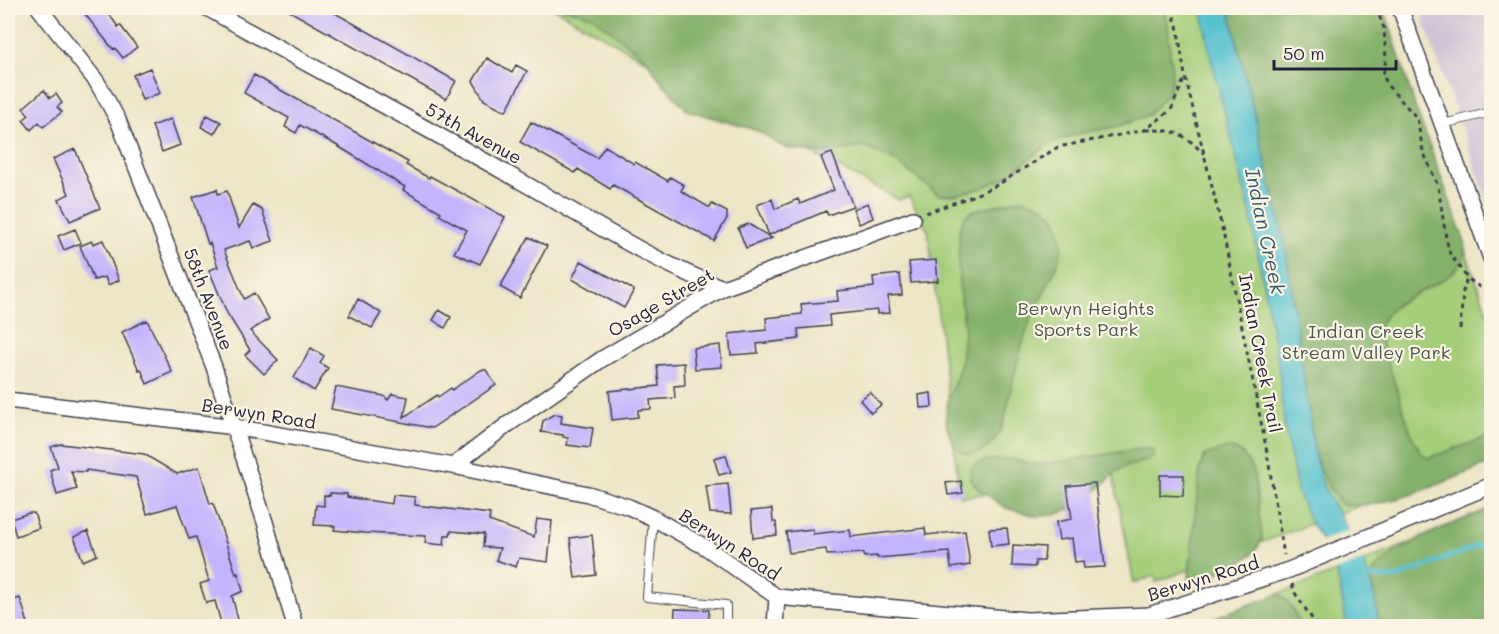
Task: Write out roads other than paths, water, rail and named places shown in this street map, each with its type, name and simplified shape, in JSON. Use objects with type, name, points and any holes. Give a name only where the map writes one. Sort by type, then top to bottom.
[{"type":"street","name":"58th Avenue","points":[[39,8],[97,82],[118,120],[235,427],[295,627]]},
{"type":"street","name":"57th Avenue","points":[[207,8],[506,172],[657,259],[690,276],[723,288]]},
{"type":"street","points":[[1400,8],[1491,261]]},
{"type":"street","name":"Osage Street","points":[[453,466],[507,424],[602,359],[723,288],[913,219]]},
{"type":"street","name":"Berwyn Road","points":[[8,400],[235,427],[453,466],[588,494],[629,507],[653,518],[706,548],[777,597],[1027,620],[1148,621],[1270,578],[1491,485]]},
{"type":"street","points":[[775,627],[777,597]]},
{"type":"lane","points":[[1443,124],[1491,112]]},
{"type":"lane","points":[[653,518],[647,597],[726,605],[726,627]]},
{"type":"water","name":"Indian Creek","points":[[1201,8],[1229,8],[1285,244],[1315,457],[1325,490],[1363,560],[1374,594],[1379,626],[1347,626],[1337,573],[1298,494],[1284,424],[1279,369],[1250,212],[1210,54]]},
{"type":"waterway","points":[[1362,577],[1396,578],[1492,540]]},
{"type":"park label","name":"Berwyn Heights Sports Park","points":[[1086,318]]},
{"type":"park label","name":"Indian Creek Stream Valley Park","points":[[1366,341]]}]
